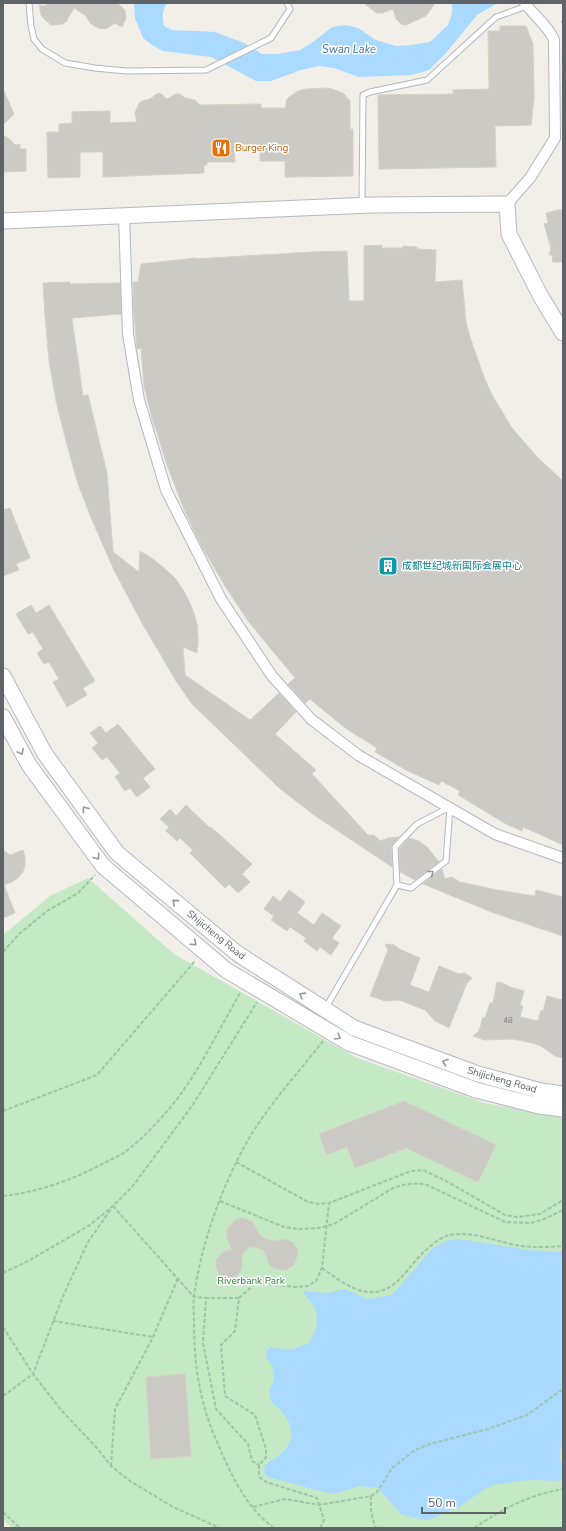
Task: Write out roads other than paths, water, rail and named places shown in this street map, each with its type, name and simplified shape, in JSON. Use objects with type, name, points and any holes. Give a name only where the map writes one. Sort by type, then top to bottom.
[{"type":"main road","points":[[3,221],[362,205],[507,204],[508,234],[540,295],[563,333]]},
{"type":"main road","name":"Shijicheng Road","points":[[3,676],[45,754],[117,852],[238,954],[354,1028],[478,1074],[541,1091],[563,1094]]},
{"type":"main road","name":"Shijicheng Road","points":[[3,717],[29,765],[103,866],[226,970],[349,1043],[476,1090],[539,1106],[563,1109]]},
{"type":"street","points":[[507,204],[530,178],[555,138],[554,40],[548,28],[536,17],[526,4]]},
{"type":"street","points":[[124,216],[128,334],[140,400],[166,490],[221,599],[272,676],[310,719],[358,755],[495,834],[563,858]]},
{"type":"lane","points":[[29,3],[34,39],[42,49],[65,63],[126,71],[206,70],[271,38],[290,9],[287,3]]},
{"type":"lane","points":[[362,205],[363,95],[370,92],[427,80],[496,17],[526,4]]},
{"type":"lane","points":[[397,885],[411,888],[446,861],[450,807]]},
{"type":"lane","points":[[325,1010],[397,885],[395,847],[416,824],[450,807]]},
{"type":"water","name":"Swan Lake","points":[[134,3],[167,3],[163,12],[163,23],[164,26],[172,30],[215,32],[244,43],[262,54],[277,54],[300,50],[332,27],[346,25],[358,28],[376,40],[396,46],[430,42],[448,25],[452,13],[452,3],[498,3],[477,15],[446,53],[429,70],[411,75],[359,77],[334,68],[319,66],[301,70],[271,81],[256,81],[211,57],[163,51],[152,45],[143,38],[135,18]]},
{"type":"water","points":[[459,1239],[528,1250],[557,1252],[563,1250],[563,1435],[559,1457],[563,1467],[563,1481],[528,1480],[497,1484],[486,1488],[461,1506],[434,1518],[425,1520],[402,1515],[378,1488],[360,1486],[332,1494],[268,1477],[264,1472],[264,1466],[286,1449],[291,1438],[291,1428],[285,1415],[271,1399],[270,1391],[274,1375],[272,1365],[266,1357],[266,1351],[271,1347],[291,1350],[309,1343],[315,1331],[317,1322],[316,1312],[312,1303],[302,1291],[327,1293],[344,1289],[368,1299],[392,1295],[432,1249],[445,1241]]},
{"type":"place","name":"Burger King","points":[[221,148]]},
{"type":"place","name":"成都世纪城新国际会展中心","points":[[388,566]]},
{"type":"park label","name":"Riverbank Park","points":[[251,1281]]}]
